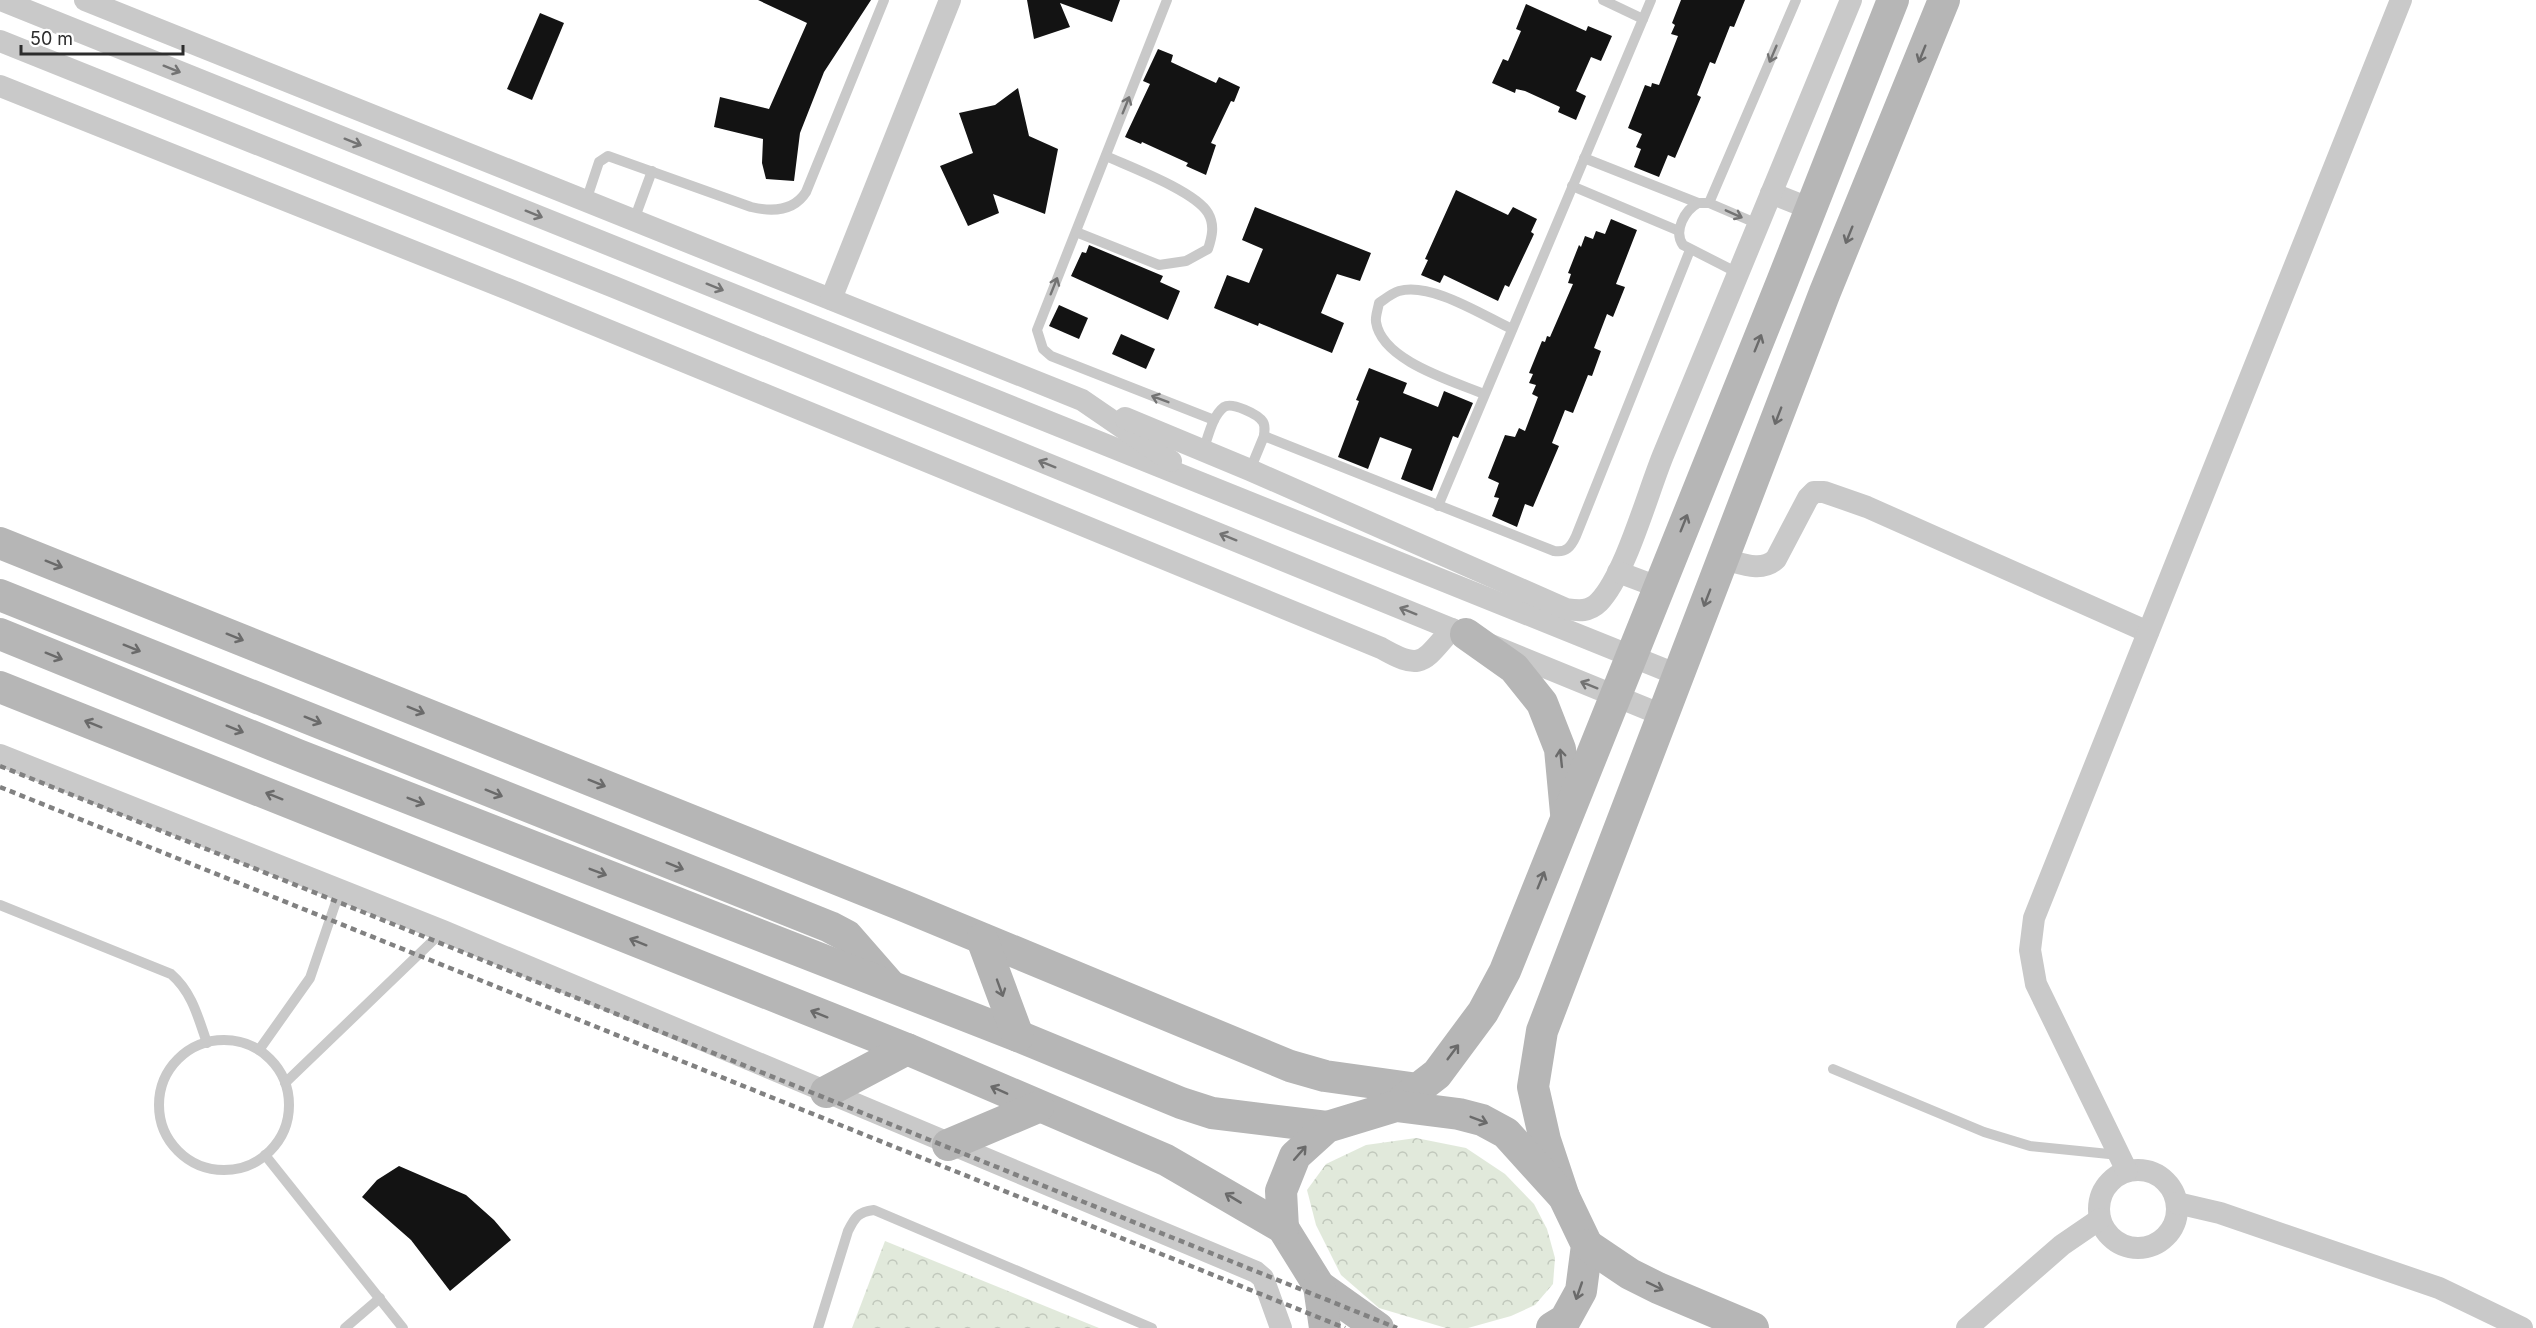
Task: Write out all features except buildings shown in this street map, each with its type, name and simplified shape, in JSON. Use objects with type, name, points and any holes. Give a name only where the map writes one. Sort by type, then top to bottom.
[{"type":"street","points":[[1,0],[1678,675]]},
{"type":"street","points":[[85,0],[1082,400],[1250,470],[1566,609],[1579,611],[1590,609],[1600,601],[1618,572],[1662,456],[1851,0]]},
{"type":"street","points":[[831,299],[950,0]]},
{"type":"street","points":[[1283,1228],[1281,1191],[1295,1156],[1327,1127],[1407,1098],[1437,1074],[1483,1012],[1505,971],[1893,0]]},
{"type":"street","points":[[1753,1328],[1630,1274],[1587,1245],[1564,1197],[1545,1140],[1533,1087],[1542,1030],[1826,292],[1944,0]]},
{"type":"street","points":[[2123,1163],[2101,1195],[2098,1207],[2100,1219],[2113,1240],[2124,1246],[2137,1248],[2151,1246],[2163,1240],[2171,1230],[2176,1217],[2177,1203],[2173,1191],[2165,1180],[2154,1172],[2123,1163],[2036,984],[2030,950],[2034,918],[2401,0]]},
{"type":"street","points":[[0,41],[614,287],[1662,715]]},
{"type":"street","points":[[0,86],[520,294],[1370,643],[1399,658],[1413,662],[1424,660],[1459,632]]},
{"type":"street","points":[[1771,193],[1811,209]]},
{"type":"street","points":[[1082,400],[1207,486]]},
{"type":"street","points":[[1723,559],[1762,567],[1771,565],[1808,498],[1814,492],[1824,492],[1867,507],[2148,632]]},
{"type":"street","points":[[0,543],[982,939],[1290,1066],[1482,1120],[1506,1133],[1564,1197]]},
{"type":"street","points":[[1618,572],[1658,587]]},
{"type":"street","points":[[0,595],[830,927],[847,936],[892,987]]},
{"type":"street","points":[[1459,632],[1514,668],[1542,703],[1560,748],[1567,816]]},
{"type":"street","points":[[0,634],[309,759],[1018,1036],[1181,1103],[1212,1113],[1327,1127]]},
{"type":"street","points":[[0,687],[907,1049],[1166,1160],[1283,1228],[1319,1286],[1378,1328]]},
{"type":"street","points":[[0,755],[443,931],[1256,1272],[1263,1278],[1281,1328]]},
{"type":"street","points":[[982,939],[1018,1036]]},
{"type":"street","points":[[825,1092],[907,1049]]},
{"type":"street","points":[[948,1144],[1038,1107]]},
{"type":"street","points":[[2177,1203],[2220,1213],[2439,1288],[2522,1328]]},
{"type":"street","points":[[1967,1328],[2062,1245],[2100,1219]]},
{"type":"street","points":[[1552,1328],[1565,1320],[1581,1291],[1587,1245]]},
{"type":"street","points":[[1319,1286],[1325,1328]]},
{"type":"street","points":[[1967,1328],[1986,1328]]},
{"type":"lane","points":[[586,201],[599,162],[608,156],[765,211],[790,207],[800,202],[884,0]]},
{"type":"lane","points":[[1167,0],[1037,330],[1043,349],[1051,356],[1214,420]]},
{"type":"lane","points":[[1603,0],[1643,19]]},
{"type":"lane","points":[[1438,506],[1651,0]]},
{"type":"lane","points":[[1738,273],[1690,250],[1679,239],[1679,231],[1687,212],[1704,203],[1796,0]]},
{"type":"lane","points":[[1076,232],[1159,265],[1186,261],[1208,249],[1213,231],[1207,212],[1187,194],[1106,156]]},
{"type":"lane","points":[[1584,158],[1758,224]]},
{"type":"lane","points":[[634,220],[652,171]]},
{"type":"lane","points":[[1572,186],[1679,231]]},
{"type":"lane","points":[[1264,436],[1554,552],[1562,552],[1571,546],[1690,250]]},
{"type":"lane","points":[[1484,394],[1406,360],[1385,343],[1376,321],[1379,303],[1397,291],[1420,289],[1512,328]]},
{"type":"lane","points":[[1203,451],[1214,420],[1225,406],[1230,405],[1257,415],[1265,426],[1264,436],[1250,470]]},
{"type":"lane","points":[[259,1050],[310,978],[340,890]]},
{"type":"lane","points":[[0,905],[171,974],[182,984],[190,997],[207,1042]]},
{"type":"lane","points":[[285,1083],[443,931]]},
{"type":"lane","points":[[238,1041],[259,1050],[275,1065],[285,1083],[289,1103],[287,1122],[279,1140],[266,1155],[246,1166],[225,1171],[203,1167],[184,1157],[169,1140],[160,1120],[158,1098],[165,1077],[177,1059],[195,1046],[207,1042],[238,1041]]},
{"type":"lane","points":[[1833,1069],[1984,1132],[2030,1146],[2123,1163]]},
{"type":"lane","points":[[266,1155],[403,1328]]},
{"type":"lane","points":[[818,1328],[848,1231],[855,1217],[862,1212],[874,1210],[1152,1328]]},
{"type":"lane","points":[[345,1328],[380,1299]]},
{"type":"green space","points":[[1416,1138],[1466,1148],[1505,1174],[1534,1204],[1547,1229],[1555,1258],[1553,1284],[1535,1305],[1511,1316],[1468,1328],[1446,1328],[1379,1308],[1341,1275],[1316,1225],[1307,1190],[1326,1164],[1366,1145]]},
{"type":"green space","points":[[885,1241],[1099,1328],[852,1328]]},
{"type":"railway","points":[[0,766],[1397,1328]]},
{"type":"railway","points":[[0,787],[1345,1328]]}]
